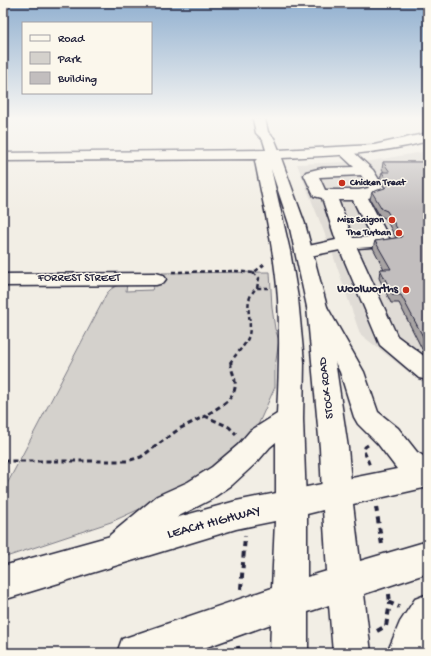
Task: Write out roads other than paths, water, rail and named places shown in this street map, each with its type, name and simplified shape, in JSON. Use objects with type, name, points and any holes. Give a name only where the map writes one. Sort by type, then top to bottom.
[{"type":"main road","name":"STOCK ROAD","points":[[265,150],[268,157],[289,254],[317,307],[334,448],[352,653]]},
{"type":"main road","points":[[347,154],[372,150]]},
{"type":"main road","points":[[3,161],[268,157],[347,154],[396,150]]},
{"type":"main road","points":[[347,154],[363,168],[363,171]]},
{"type":"main road","points":[[3,157],[268,157]]},
{"type":"main road","name":"STOCK ROAD","points":[[268,157],[289,254],[286,280],[292,362],[290,419],[290,653]]},
{"type":"main road","points":[[323,192],[358,195],[378,190],[368,173],[363,171],[322,172],[311,175],[323,192],[342,243],[388,340],[428,372]]},
{"type":"main road","points":[[289,254],[332,247],[342,243],[382,242],[358,195]]},
{"type":"main road","name":"FORREST STREET","points":[[3,280],[156,279]]},
{"type":"main road","points":[[317,307],[352,372],[367,417],[388,436],[406,460],[427,475]]},
{"type":"main road","points":[[118,550],[168,506],[222,476],[248,453],[260,439],[290,419]]},
{"type":"main road","name":"LEACH HIGHWAY","points":[[3,583],[247,513],[337,494],[372,477],[427,475]]},
{"type":"main road","points":[[136,653],[289,600],[428,557]]},
{"type":"main road","points":[[406,653],[413,635],[415,610]]},
{"type":"place","name":"Chicken Treat","points":[[342,183]]},
{"type":"place","name":"Miss Saigon","points":[[392,220]]},
{"type":"place","name":"The Turban","points":[[399,233]]},
{"type":"place","name":"Woolworths","points":[[406,290]]}]
